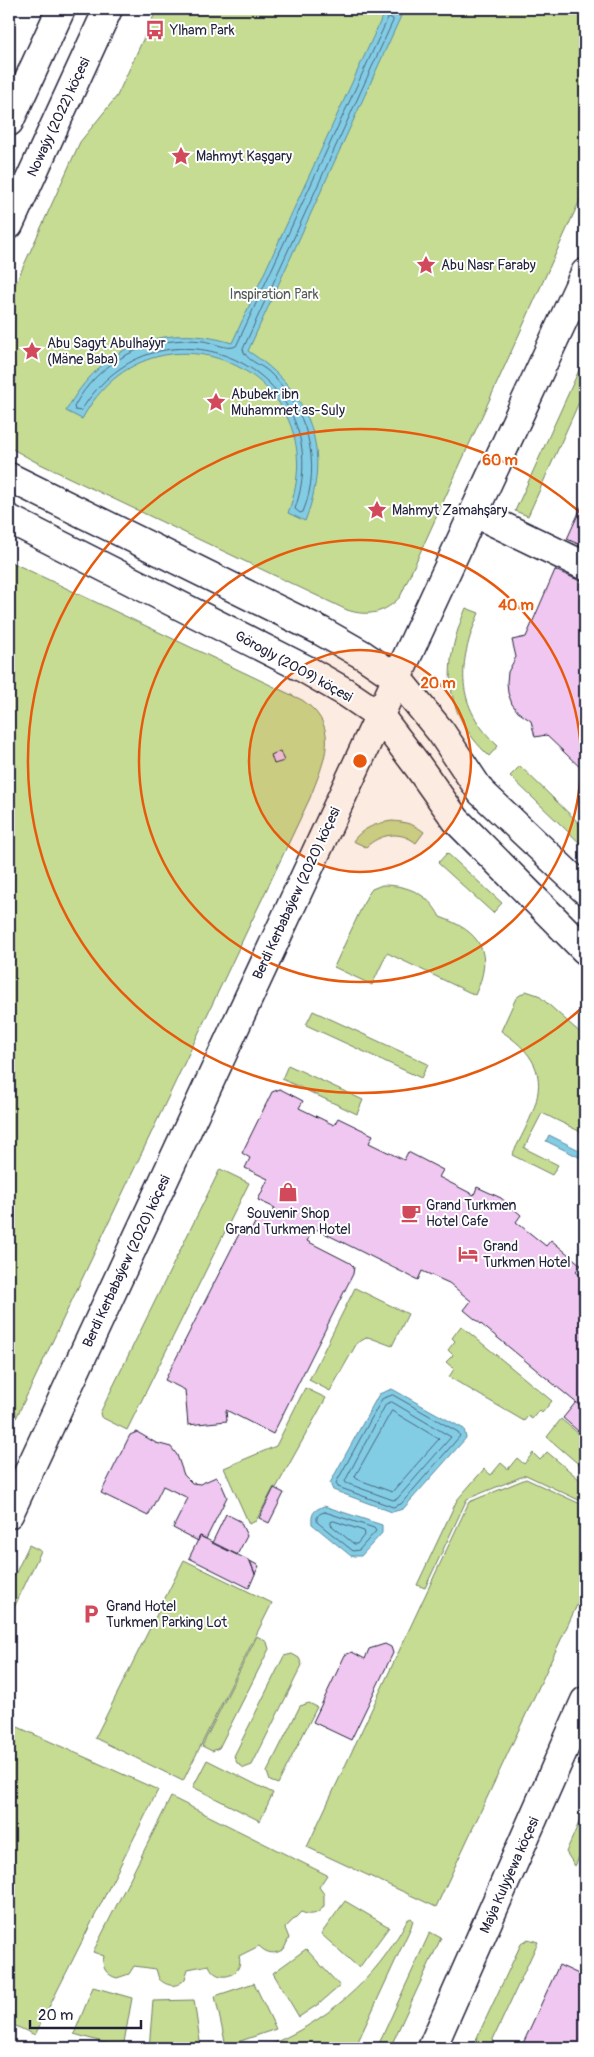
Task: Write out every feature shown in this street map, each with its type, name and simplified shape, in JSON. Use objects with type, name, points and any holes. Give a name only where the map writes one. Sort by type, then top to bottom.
[{"type":"street","points":[[9,122],[61,9]]},
{"type":"street","name":"Nowaýy (2022) köçesi","points":[[9,225],[108,9]]},
{"type":"street","name":"Berdi Kerbabaýew (2020) köçesi","points":[[9,1514],[585,273]]},
{"type":"street","points":[[9,477],[321,631],[363,655],[397,678],[442,732],[481,792],[585,890]]},
{"type":"street","points":[[475,513],[585,566]]},
{"type":"street","name":"Görogly (2009) köçesi","points":[[9,519],[305,669],[345,692],[379,715],[456,820],[585,950]]},
{"type":"street","name":"Maýa Kulyýewa köçesi","points":[[432,2048],[585,1701]]},
{"type":"green space","name":"Inspiration Park","points":[[157,9],[585,9],[585,189],[400,597],[382,610],[362,613],[347,610],[34,461],[9,447],[9,298],[80,142],[117,96]]},
{"type":"green space","points":[[580,368],[585,371],[585,389],[528,516],[515,511]]},
{"type":"green space","points":[[9,561],[302,700],[314,710],[322,722],[326,733],[326,745],[324,758],[310,798],[9,1433]]},
{"type":"green space","points":[[466,608],[479,613],[467,650],[464,684],[467,700],[474,716],[484,731],[498,746],[489,756],[462,722],[451,686],[450,668],[453,649]]},
{"type":"green space","points":[[520,766],[585,829],[585,848],[510,776]]},
{"type":"green space","points":[[392,821],[409,824],[424,832],[416,843],[397,835],[377,839],[366,847],[353,841],[370,827]]},
{"type":"green space","points":[[447,853],[502,903],[493,913],[438,863]]},
{"type":"green space","points":[[382,885],[391,885],[416,892],[429,902],[440,917],[465,929],[474,937],[480,945],[484,967],[475,995],[387,953],[372,985],[334,967],[367,896],[372,889]]},
{"type":"green space","points":[[526,991],[538,995],[585,1037],[585,1134],[542,1113],[524,1148],[558,1165],[552,1175],[512,1155],[536,1103],[537,1073],[531,1059],[519,1045],[501,1031],[516,998]]},
{"type":"green space","points":[[313,1011],[428,1064],[421,1078],[306,1025]]},
{"type":"green space","points":[[288,1065],[363,1100],[357,1114],[282,1079]]},
{"type":"green space","points":[[220,1169],[249,1183],[127,1430],[101,1417],[100,1413]]},
{"type":"green space","points":[[355,1288],[408,1314],[392,1346],[368,1337],[357,1343],[330,1391],[309,1380]]},
{"type":"green space","points":[[461,1326],[552,1401],[542,1413],[539,1410],[532,1419],[528,1416],[524,1421],[449,1377],[454,1369],[446,1362],[453,1355],[448,1350],[455,1341],[452,1338]]},
{"type":"green space","points":[[305,1388],[326,1398],[256,1521],[249,1524],[224,1468],[276,1446]]},
{"type":"green space","points":[[561,1419],[585,1439],[585,1466],[576,1462],[547,1437]]},
{"type":"green space","points":[[547,1452],[585,1484],[585,1503],[526,1475],[467,1499],[425,1588],[417,1585],[457,1500],[484,1469],[491,1475],[501,1463],[508,1469],[517,1458],[524,1464],[533,1453],[540,1460]]},
{"type":"green space","points":[[526,1479],[585,1506],[585,1588],[436,1907],[307,1847],[469,1502]]},
{"type":"green space","points":[[29,1545],[41,1551],[9,1618],[9,1587]]},
{"type":"green space","points":[[184,1560],[272,1603],[183,1781],[95,1738]]},
{"type":"green space","points":[[257,1636],[267,1642],[269,1649],[219,1748],[212,1751],[202,1746]]},
{"type":"green space","points":[[292,1654],[299,1658],[302,1665],[252,1765],[244,1768],[237,1763],[234,1756],[284,1656]]},
{"type":"green space","points":[[309,1703],[317,1707],[278,1784],[270,1781],[267,1772],[300,1706]]},
{"type":"green space","points":[[9,1723],[158,1790],[35,2035],[9,2023]]},
{"type":"green space","points":[[207,1760],[273,1793],[260,1821],[193,1787]]},
{"type":"green space","points":[[171,1797],[327,1875],[319,1887],[324,1894],[324,1906],[314,1914],[301,1912],[285,1928],[289,1938],[284,1949],[271,1953],[259,1946],[239,1956],[240,1963],[238,1969],[229,1976],[217,1975],[209,1965],[188,1969],[185,1979],[176,1985],[166,1984],[159,1979],[156,1969],[134,1966],[129,1974],[117,1978],[105,1970],[103,1964],[104,1956],[93,1952]]},
{"type":"green space","points":[[585,1809],[585,1844],[575,1866],[566,1852]]},
{"type":"green space","points":[[345,1901],[389,1927],[359,1968],[321,1934]]},
{"type":"green space","points":[[411,1918],[413,1920],[411,1927],[355,2048],[262,2048],[307,2026],[346,1998],[380,1962],[395,1942],[407,1920]]},
{"type":"green space","points":[[430,1932],[441,1938],[390,2048],[377,2048]]},
{"type":"green space","points":[[528,1939],[538,1942],[489,2048],[476,2048],[473,2046],[521,1944]]},
{"type":"green space","points":[[306,1949],[340,1986],[299,2017],[273,1973]]},
{"type":"green space","points":[[254,1983],[276,2029],[226,2046],[215,1996]]},
{"type":"green space","points":[[93,1987],[132,1998],[123,2048],[74,2034]]},
{"type":"green space","points":[[194,2000],[201,2048],[149,2048],[153,2001]]},
{"type":"water","points":[[386,9],[401,16],[248,351],[287,384],[301,404],[310,424],[316,447],[317,470],[313,495],[305,521],[288,513],[298,463],[289,420],[265,386],[232,364],[193,354],[152,358],[113,379],[82,419],[66,411],[80,389],[97,370],[115,355],[136,345],[158,338],[181,336],[206,337],[232,343]]},
{"type":"water","points":[[549,1135],[585,1153],[585,1160],[546,1141]]},
{"type":"water","points":[[392,1389],[464,1429],[466,1438],[403,1509],[392,1512],[333,1490],[330,1483],[379,1394]]},
{"type":"water","points":[[324,1506],[382,1525],[382,1533],[361,1556],[351,1556],[312,1524],[314,1512]]},
{"type":"building","points":[[585,499],[585,547],[567,539]]},
{"type":"building","points":[[555,570],[585,583],[585,772],[546,735],[535,737],[531,721],[518,712],[512,704],[508,693],[508,672],[516,657],[512,640],[526,637]]},
{"type":"building","points":[[280,751],[284,761],[274,764],[271,755]]},
{"type":"building","name":"Grand Turkmen Hotel","points":[[280,1089],[303,1101],[299,1108],[334,1125],[338,1118],[373,1135],[369,1143],[404,1160],[408,1152],[443,1170],[439,1177],[474,1195],[477,1187],[501,1198],[521,1215],[516,1222],[546,1246],[551,1240],[581,1265],[576,1271],[585,1279],[585,1410],[464,1310],[471,1301],[449,1283],[422,1271],[418,1280],[314,1228],[307,1241],[350,1263],[354,1267],[353,1274],[273,1434],[226,1410],[227,1421],[188,1425],[185,1390],[165,1380],[240,1232],[248,1236],[258,1217],[268,1221],[275,1208],[258,1200],[268,1179],[245,1168],[250,1158],[242,1153],[272,1092]]},
{"type":"building","points":[[576,1402],[585,1410],[585,1437],[563,1418]]},
{"type":"building","points":[[137,1432],[156,1443],[171,1447],[177,1455],[184,1475],[192,1483],[200,1484],[216,1477],[220,1481],[227,1497],[206,1539],[200,1536],[198,1541],[173,1528],[188,1498],[163,1486],[148,1516],[101,1493],[130,1435]]},
{"type":"building","points":[[274,1488],[284,1493],[269,1523],[259,1518]]},
{"type":"building","points":[[226,1514],[240,1521],[247,1536],[237,1555],[212,1543]]},
{"type":"building","points":[[200,1536],[250,1561],[255,1574],[249,1588],[189,1558]]},
{"type":"building","points":[[250,1561],[259,1566],[255,1574]]},
{"type":"building","points":[[385,1644],[391,1647],[393,1653],[351,1740],[313,1722],[345,1655],[352,1652],[365,1659],[369,1649]]},
{"type":"building","points":[[559,1965],[585,1977],[585,2048],[521,2048]]},
{"type":"place","name":"Ylham Park","points":[[155,30]]},
{"type":"place","name":"Mahmyt Kaşgary","points":[[181,156]]},
{"type":"place","name":"Abu Nasr Faraby","points":[[426,265]]},
{"type":"place","name":"Abu Sagyt Abulhaýyr (Mäne Baba)","points":[[32,351]]},
{"type":"place","name":"Abubekr ibn Muhammet as-Suly","points":[[216,402]]},
{"type":"place","name":"Mahmyt Zamahşary","points":[[377,510]]},
{"type":"place","name":"Souvenir Shop Grand Turkmen Hotel","points":[[288,1192]]},
{"type":"place","name":"Grand Turkmen Hotel Cafe","points":[[411,1213]]},
{"type":"place","name":"Grand Turkmen Hotel","points":[[468,1254]]},
{"type":"place","name":"Grand Hotel Turkmen Parking Lot","points":[[91,1614]]}]
